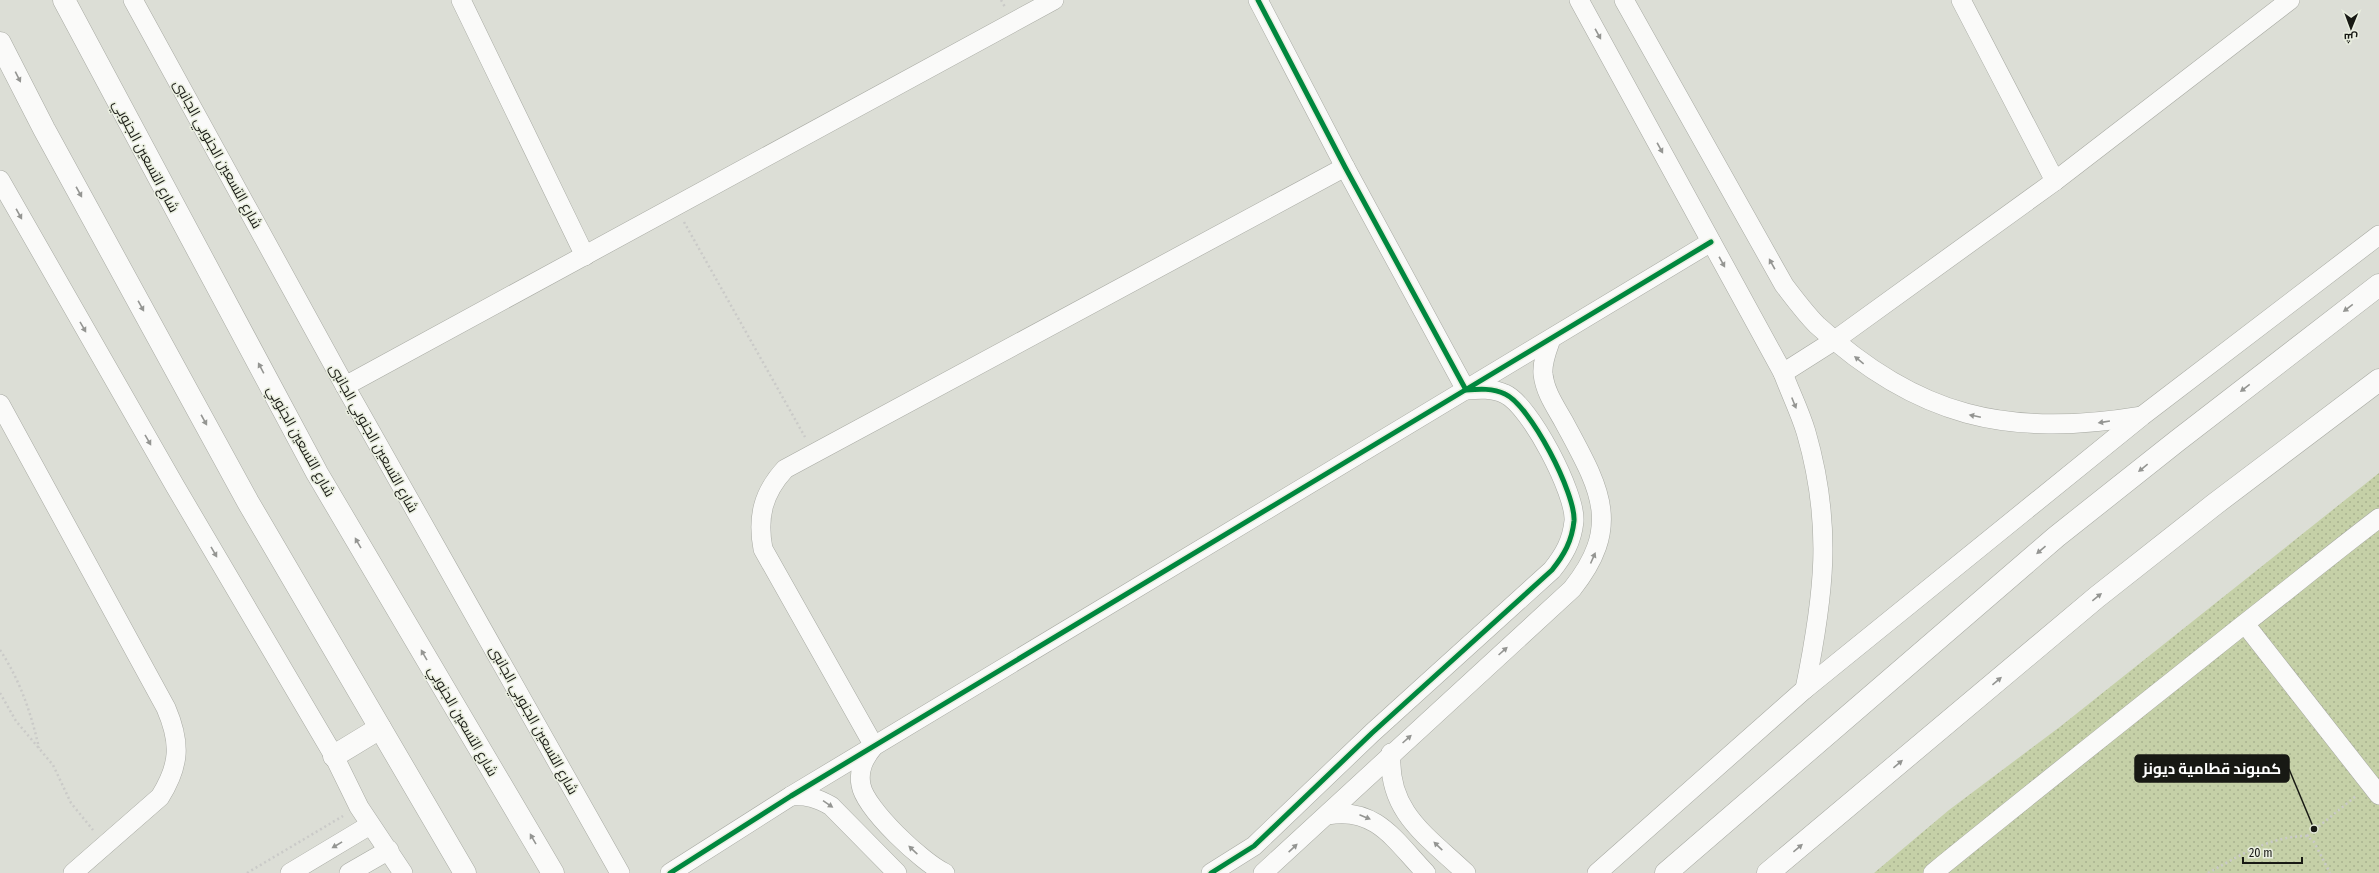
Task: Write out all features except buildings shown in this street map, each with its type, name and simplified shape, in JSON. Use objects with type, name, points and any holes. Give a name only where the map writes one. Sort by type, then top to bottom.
[{"type":"main road","name":"شارع التسعين الجنوبي","points":[[64,0],[317,473],[553,873]]},
{"type":"main road","points":[[0,43],[48,136],[248,502],[465,873]]},
{"type":"main road","points":[[1666,873],[2056,537],[2201,422],[2379,285]]},
{"type":"main road","points":[[1768,873],[2097,597],[2215,504],[2379,380]]},
{"type":"main road","points":[[334,756],[380,728]]},
{"type":"street","name":"شارع التسعين الجنوبي الجانبى","points":[[133,0],[345,386],[620,873]]},
{"type":"street","points":[[460,0],[585,256]]},
{"type":"street","points":[[345,386],[1054,0]]},
{"type":"street","points":[[1258,0],[1345,167],[1466,390]]},
{"type":"street","points":[[1579,0],[1782,373],[1806,431],[1817,478],[1823,527],[1824,576],[1819,618],[1805,689]]},
{"type":"street","points":[[1624,0],[1784,285],[1816,324],[1835,340],[1889,382],[1928,401],[1969,415],[2012,423],[2055,426],[2098,423],[2142,416]]},
{"type":"street","points":[[1961,0],[2055,181]]},
{"type":"street","points":[[1782,373],[1835,340],[2055,181],[2290,0]]},
{"type":"street","points":[[874,746],[763,549],[760,532],[761,514],[765,498],[774,482],[785,469],[1345,167]]},
{"type":"street","points":[[0,180],[175,486],[334,756],[359,807],[403,873]]},
{"type":"street","points":[[1597,873],[1805,689],[2142,416],[2379,235]]},
{"type":"street","points":[[670,873],[791,796],[1711,242]]},
{"type":"street","points":[[1263,873],[1328,815],[1391,753],[1572,589],[1587,570],[1598,546],[1602,521],[1599,496],[1591,473],[1547,391],[1544,356],[1551,339]]},
{"type":"street","points":[[1211,873],[1254,846],[1372,733],[1552,570],[1563,556],[1571,538],[1574,520],[1572,502],[1566,484],[1532,421],[1520,405],[1505,394],[1486,389],[1466,390]]},
{"type":"street","points":[[0,404],[166,708],[174,725],[177,744],[176,763],[170,781],[160,797],[73,873]]},
{"type":"street","points":[[1933,873],[2088,746],[2245,624],[2322,560],[2379,518]]},
{"type":"street","points":[[2245,624],[2375,790]]},
{"type":"street","points":[[874,746],[867,755],[861,770],[861,787],[866,797],[900,838],[920,856],[945,873]]},
{"type":"street","points":[[1391,753],[1390,770],[1392,786],[1404,811],[1466,873]]},
{"type":"street","points":[[791,796],[812,797],[831,806],[897,873]]},
{"type":"street","points":[[1328,815],[1342,812],[1357,814],[1371,819],[1426,873]]},
{"type":"street","points":[[290,873],[370,825]]},
{"type":"street","points":[[349,873],[389,850]]},
{"type":"path","points":[[675,207],[814,454]]},
{"type":"path","points":[[0,650],[17,680],[26,702],[39,749]]},
{"type":"path","points":[[0,693],[16,721],[52,765],[71,803],[104,845]]},
{"type":"path","points":[[2208,873],[2246,852],[2281,837],[2307,836],[2375,790]]},
{"type":"path","points":[[247,873],[359,807]]},
{"type":"path","points":[[2307,836],[2314,842],[2330,873]]},
{"type":"green space","points":[[2379,473],[2379,873],[1874,873],[1949,810],[2061,726]]},
{"type":"cycle path","points":[[1211,873],[1254,846],[1372,733],[1552,570],[1567,547],[1574,521],[1573,508],[1560,472],[1550,452],[1527,415],[1505,394],[1486,389],[1466,390],[1345,167],[1258,0]]},
{"type":"cycle path","points":[[670,873],[791,796],[1711,242]]},
{"type":"place","name":"كمبوند قطامية ديونز","points":[[2314,829]]}]
